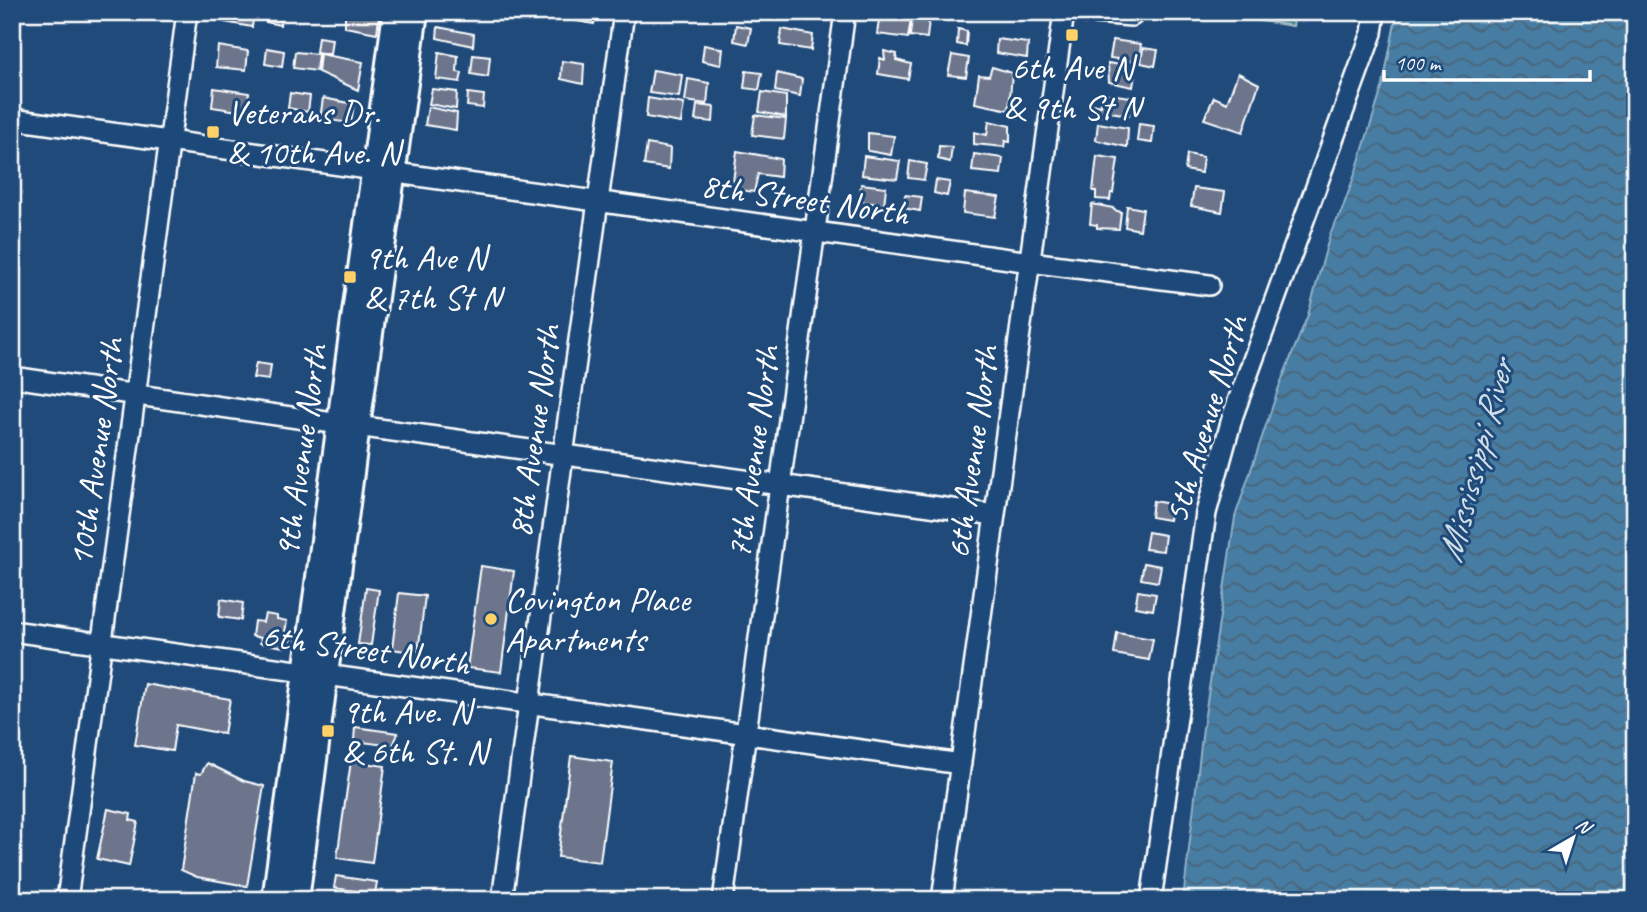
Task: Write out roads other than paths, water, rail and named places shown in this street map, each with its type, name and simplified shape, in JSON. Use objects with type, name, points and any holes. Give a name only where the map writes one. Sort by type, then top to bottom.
[{"type":"main road","name":"9th Avenue North","points":[[384,172],[396,12]]},
{"type":"main road","name":"9th Avenue North","points":[[275,900],[315,673],[384,172],[415,12]]},
{"type":"main road","name":"9th Avenue North","points":[[296,900],[315,673]]},
{"type":"street","name":"10th Avenue North","points":[[73,899],[102,643],[187,12]]},
{"type":"street","name":"8th Avenue North","points":[[502,900],[624,12]]},
{"type":"street","name":"7th Avenue North","points":[[723,900],[845,12]]},
{"type":"street","name":"6th Avenue North","points":[[942,900],[1064,12]]},
{"type":"street","points":[[1080,12],[1132,16]]},
{"type":"street","name":"5th Avenue North","points":[[1151,900],[1206,513],[1216,470],[1372,33],[1375,12]]},
{"type":"street","name":"8th Street North","points":[[12,119],[1209,285]]},
{"type":"street","points":[[12,377],[995,515]]},
{"type":"street","name":"6th Street North","points":[[12,631],[961,764]]},
{"type":"water","name":"Mississippi River","points":[[1397,12],[1635,12],[1635,900],[1183,900],[1203,728],[1235,517],[1280,384],[1308,315],[1330,234],[1356,171],[1383,85]]},
{"type":"place","name":"6th Ave N & 9th St N","points":[[1072,35]]},
{"type":"place","name":"Veterans Dr. & 10th Ave. N","points":[[213,132]]},
{"type":"place","name":"9th Ave N & 7th St N","points":[[350,277]]},
{"type":"place","name":"Covington Place Apartments","points":[[491,619]]},
{"type":"place","name":"9th Ave. N & 6th St. N","points":[[328,731]]}]
